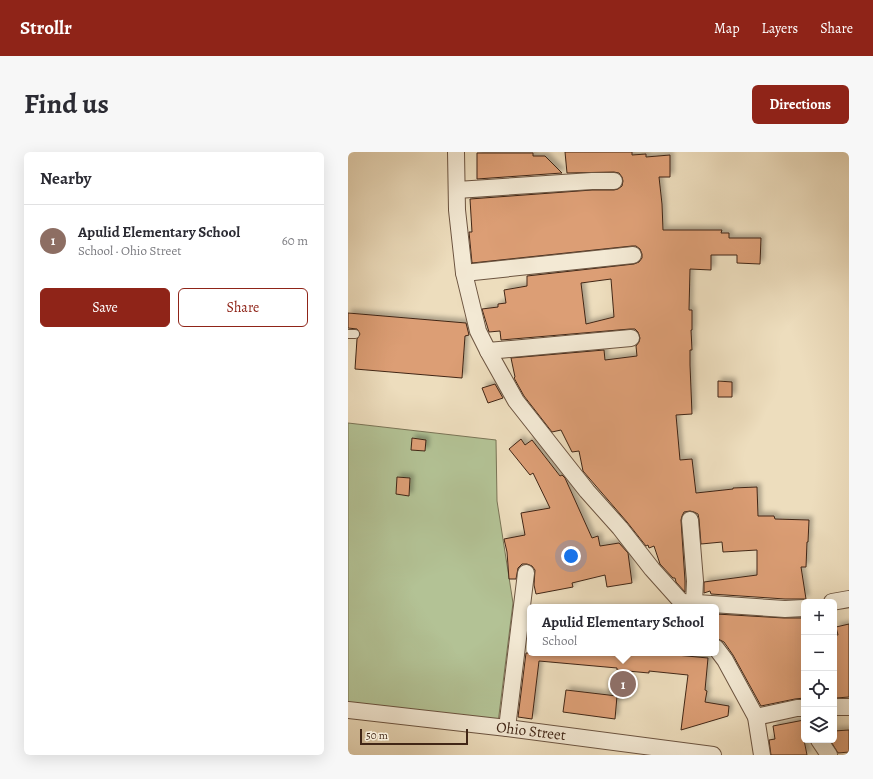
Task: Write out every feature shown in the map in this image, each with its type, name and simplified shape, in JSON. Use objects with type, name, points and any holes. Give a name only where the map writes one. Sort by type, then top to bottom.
[{"type":"street","points":[[456,152],[458,190],[457,210],[464,273],[478,331],[488,351],[516,401],[587,491],[620,528],[652,569],[687,604],[695,581],[690,520]]},
{"type":"street","points":[[458,190],[592,181],[614,181]]},
{"type":"street","points":[[464,273],[633,255]]},
{"type":"street","points":[[488,351],[632,338]]},
{"type":"street","points":[[507,728],[526,573]]},
{"type":"street","points":[[837,601],[849,599]]},
{"type":"street","points":[[719,606],[785,609],[801,608]]},
{"type":"street","points":[[719,652],[725,660],[756,717],[762,755]]},
{"type":"street","points":[[837,707],[849,707]]},
{"type":"street","name":"Ohio Street","points":[[348,710],[507,728],[713,755]]},
{"type":"street","points":[[756,717],[801,711]]},
{"type":"street","points":[[821,743],[829,755]]},
{"type":"green space","points":[[348,423],[496,440],[497,501],[513,603],[498,723],[348,703]]},
{"type":"building","points":[[565,152],[632,152],[632,155],[646,154],[646,157],[670,155],[670,177],[659,177],[663,230],[722,230],[721,233],[729,233],[729,238],[761,238],[760,264],[737,263],[737,255],[711,255],[711,270],[690,269],[689,310],[692,310],[692,350],[690,350],[690,365],[692,414],[676,415],[680,460],[692,459],[696,493],[733,488],[757,487],[758,516],[774,516],[775,519],[809,520],[806,567],[801,567],[806,599],[711,594],[710,591],[704,593],[704,582],[757,575],[757,550],[723,552],[722,542],[701,544],[698,514],[690,511],[684,512],[681,520],[685,592],[676,582],[675,578],[673,578],[660,564],[654,546],[649,548],[648,545],[646,546],[583,471],[579,451],[572,452],[561,430],[552,432],[524,396],[514,378],[511,358],[604,350],[605,360],[637,356],[636,346],[640,338],[635,329],[501,340],[500,331],[489,332],[482,309],[498,307],[498,304],[506,303],[504,290],[527,286],[527,276],[634,264],[639,262],[642,258],[642,254],[640,249],[636,246],[632,246],[472,263],[469,232],[472,232],[470,199],[592,190],[614,190],[622,186],[623,181],[619,173],[567,173]],"holes":[[[611,279],[614,317],[586,324],[581,283]]]},
{"type":"building","points":[[477,153],[533,153],[533,156],[545,156],[562,173],[477,179]]},
{"type":"building","points":[[348,313],[466,323],[469,335],[465,336],[462,378],[355,369],[357,339],[360,334],[357,329],[348,328]]},
{"type":"building","points":[[718,381],[732,382],[732,397],[718,397]]},
{"type":"building","points":[[495,384],[503,398],[488,403],[482,388]]},
{"type":"building","points":[[412,438],[426,440],[425,451],[411,450]]},
{"type":"building","points":[[521,439],[525,445],[532,440],[560,476],[562,475],[565,478],[592,538],[598,536],[600,546],[619,543],[628,553],[632,583],[607,587],[605,575],[572,583],[573,587],[536,594],[534,585],[535,570],[532,566],[527,564],[522,564],[518,568],[516,579],[509,579],[507,552],[504,539],[525,535],[521,513],[550,508],[533,473],[530,475],[509,449]]},
{"type":"building","points":[[397,477],[410,478],[409,496],[396,494]]},
{"type":"building","points":[[719,614],[801,618],[801,698],[761,706],[733,655],[724,642],[719,640]]},
{"type":"building","points":[[849,624],[849,697],[837,698],[837,627]]},
{"type":"building","points":[[526,653],[527,656],[687,656],[708,658],[705,690],[707,691],[705,702],[729,706],[728,716],[681,730],[688,675],[649,671],[649,673],[617,670],[617,668],[539,661],[532,719],[518,717]]},
{"type":"building","points":[[566,690],[617,696],[615,719],[563,712]]},
{"type":"building","points":[[801,721],[801,743],[805,743],[807,755],[771,755],[769,740],[775,739],[773,726]]},
{"type":"building","points":[[849,730],[849,752],[838,753],[832,743],[837,743],[837,731]]},
{"type":"place","name":"Apulid Elementary School","points":[[623,684]]}]
